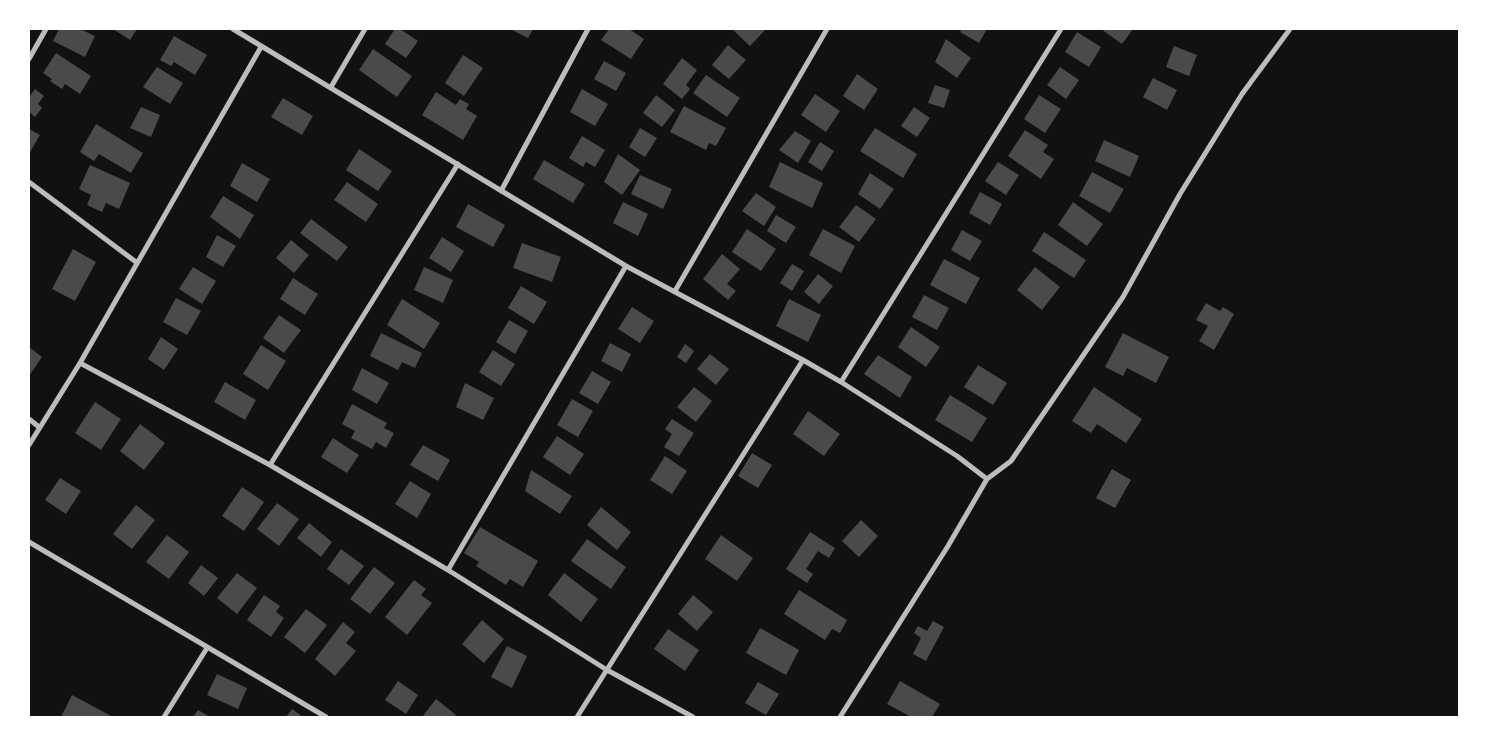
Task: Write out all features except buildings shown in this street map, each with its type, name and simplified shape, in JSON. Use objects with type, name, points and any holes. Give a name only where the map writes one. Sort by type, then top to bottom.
[{"type":"street","points":[[29,59],[46,29]]},
{"type":"street","points":[[233,29],[626,266],[841,382],[957,456],[987,479]]},
{"type":"street","points":[[331,87],[365,29]]},
{"type":"street","points":[[501,191],[588,29]]},
{"type":"street","points":[[674,291],[827,29]]},
{"type":"street","points":[[841,382],[1061,29]]},
{"type":"street","points":[[840,717],[948,546],[987,479],[1010,461],[1123,297],[1180,194],[1236,102],[1290,29]]},
{"type":"street","points":[[29,445],[80,363],[136,262],[261,47]]},
{"type":"street","points":[[270,465],[458,164]]},
{"type":"street","points":[[29,182],[136,262]]},
{"type":"street","points":[[448,570],[626,266]]},
{"type":"street","points":[[577,717],[803,360]]},
{"type":"street","points":[[80,363],[270,465],[448,570],[607,670],[693,717]]},
{"type":"street","points":[[29,420],[39,427]]},
{"type":"street","points":[[29,542],[326,717]]},
{"type":"street","points":[[164,717],[207,648]]}]
